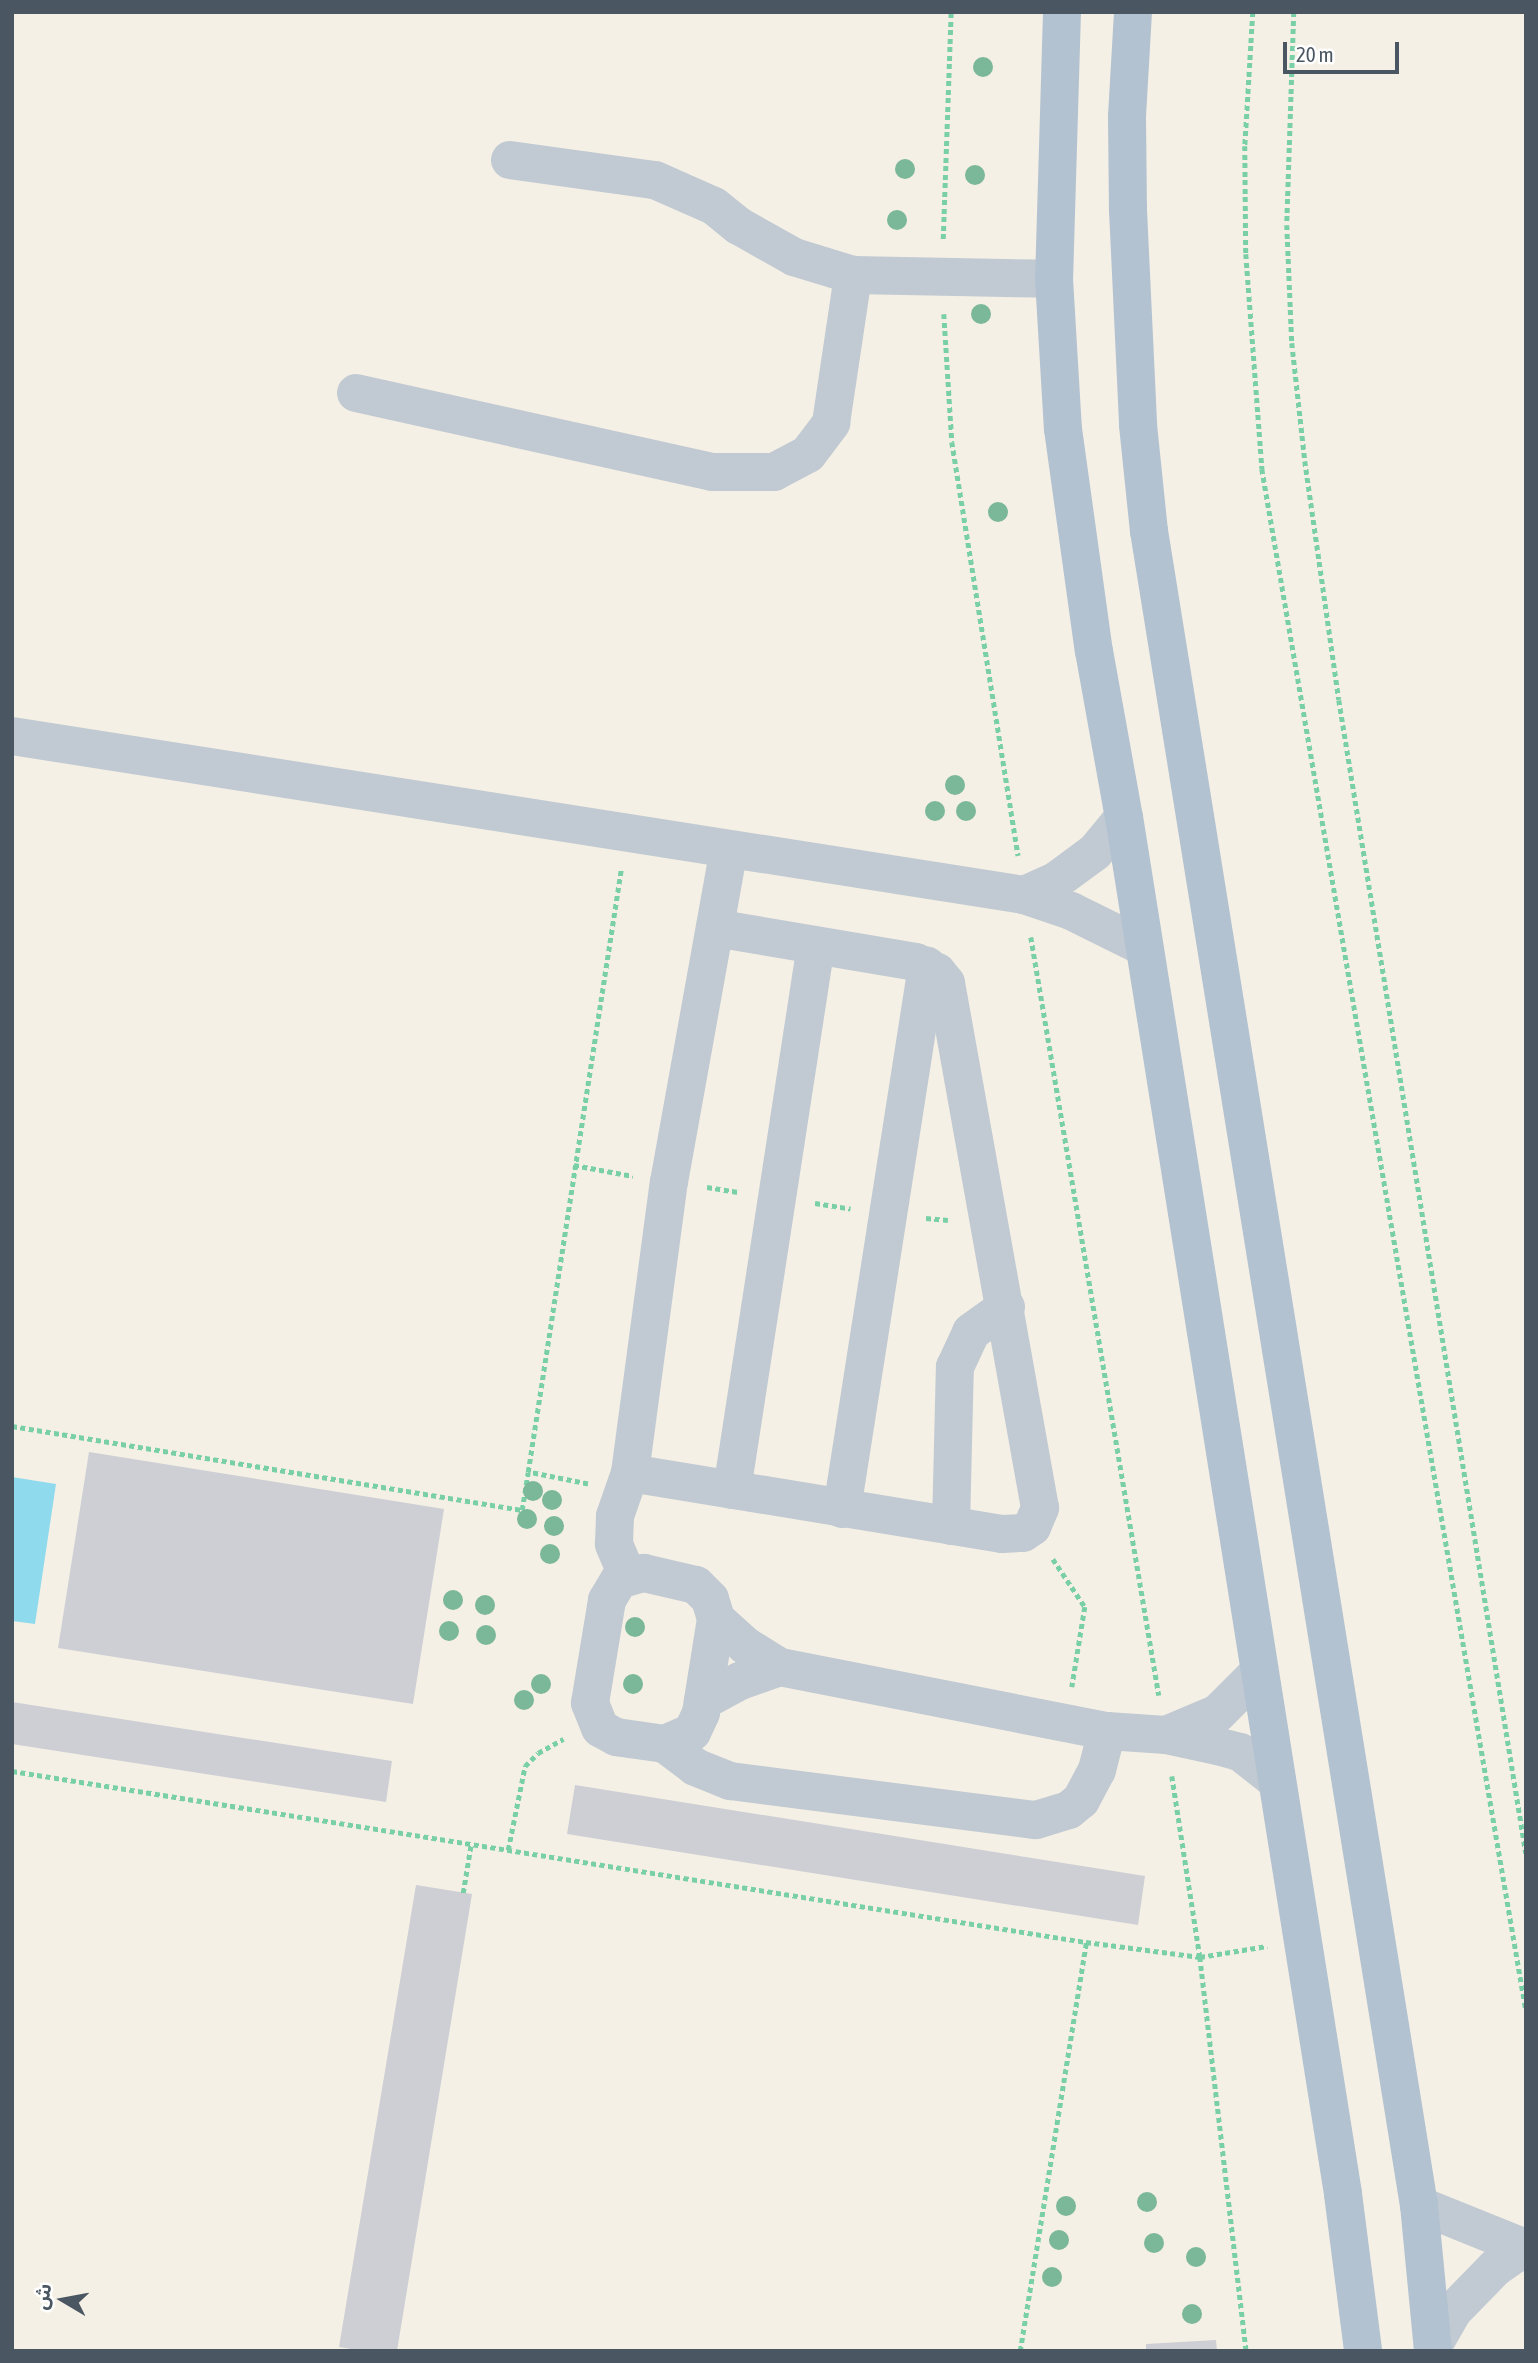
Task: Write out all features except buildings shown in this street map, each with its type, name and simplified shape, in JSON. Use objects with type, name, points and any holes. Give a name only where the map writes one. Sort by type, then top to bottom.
[{"type":"main road","points":[[1062,12],[1054,279],[1063,429],[1094,651],[1124,817],[1277,1781],[1363,2351]]},
{"type":"main road","points":[[1133,12],[1127,117],[1128,210],[1138,425],[1149,531],[1419,2205],[1433,2349]]},
{"type":"lane","points":[[510,160],[655,180],[714,206],[784,252],[853,275],[1054,279]]},
{"type":"lane","points":[[356,393],[712,472],[774,472],[808,454],[831,423],[853,275]]},
{"type":"lane","points":[[12,736],[1024,895],[1071,911],[1144,947]]},
{"type":"lane","points":[[1024,895],[1057,880],[1095,852],[1124,817]]},
{"type":"lane","points":[[627,1575],[614,1544],[615,1516],[630,1474],[669,1182],[729,849]]},
{"type":"lane","points":[[630,1474],[1013,1535],[1032,1527],[1040,1497],[952,998],[946,983],[927,966],[715,928]]},
{"type":"lane","points":[[732,1490],[816,945]]},
{"type":"lane","points":[[842,1508],[927,966]]},
{"type":"lane","points":[[951,1526],[955,1367],[971,1332],[1006,1307]]},
{"type":"lane","points":[[665,1744],[692,1732],[703,1702],[716,1619],[710,1599],[696,1585],[644,1573],[627,1575],[607,1600],[591,1694],[595,1720],[616,1737],[665,1744],[695,1767],[730,1781],[1036,1820],[1069,1811],[1082,1800],[1094,1778],[1107,1731]]},
{"type":"lane","points":[[716,1619],[746,1646],[780,1667],[1107,1731],[1166,1735],[1240,1752],[1277,1781]]},
{"type":"lane","points":[[703,1702],[740,1681],[780,1667]]},
{"type":"lane","points":[[1166,1735],[1218,1713],[1259,1672]]},
{"type":"lane","points":[[1419,2205],[1524,2247],[1453,2311],[1433,2349]]},
{"type":"path","points":[[951,12],[942,277],[952,442],[1024,895],[1166,1735],[1200,1957],[1245,2351]]},
{"type":"path","points":[[1253,12],[1245,146],[1246,254],[1262,469],[1526,2011]]},
{"type":"path","points":[[1294,12],[1287,225],[1292,343],[1305,461],[1339,700],[1526,1853]]},
{"type":"path","points":[[12,1426],[522,1510],[626,834]]},
{"type":"path","points":[[528,1472],[593,1485],[588,1510],[615,1516]]},
{"type":"path","points":[[1032,1527],[1085,1607],[1066,1723]]},
{"type":"path","points":[[508,1850],[526,1766],[538,1753],[595,1720]]},
{"type":"path","points":[[12,1771],[1086,1942],[1200,1957],[1302,1940]]},
{"type":"path","points":[[463,1893],[471,1844]]},
{"type":"path","points":[[1020,2351],[1086,1942]]},
{"type":"sand","points":[[12,12],[1526,12],[1526,2351],[12,2351]]},
{"type":"water","points":[[12,1477],[56,1484],[35,1624],[12,1621]]}]
